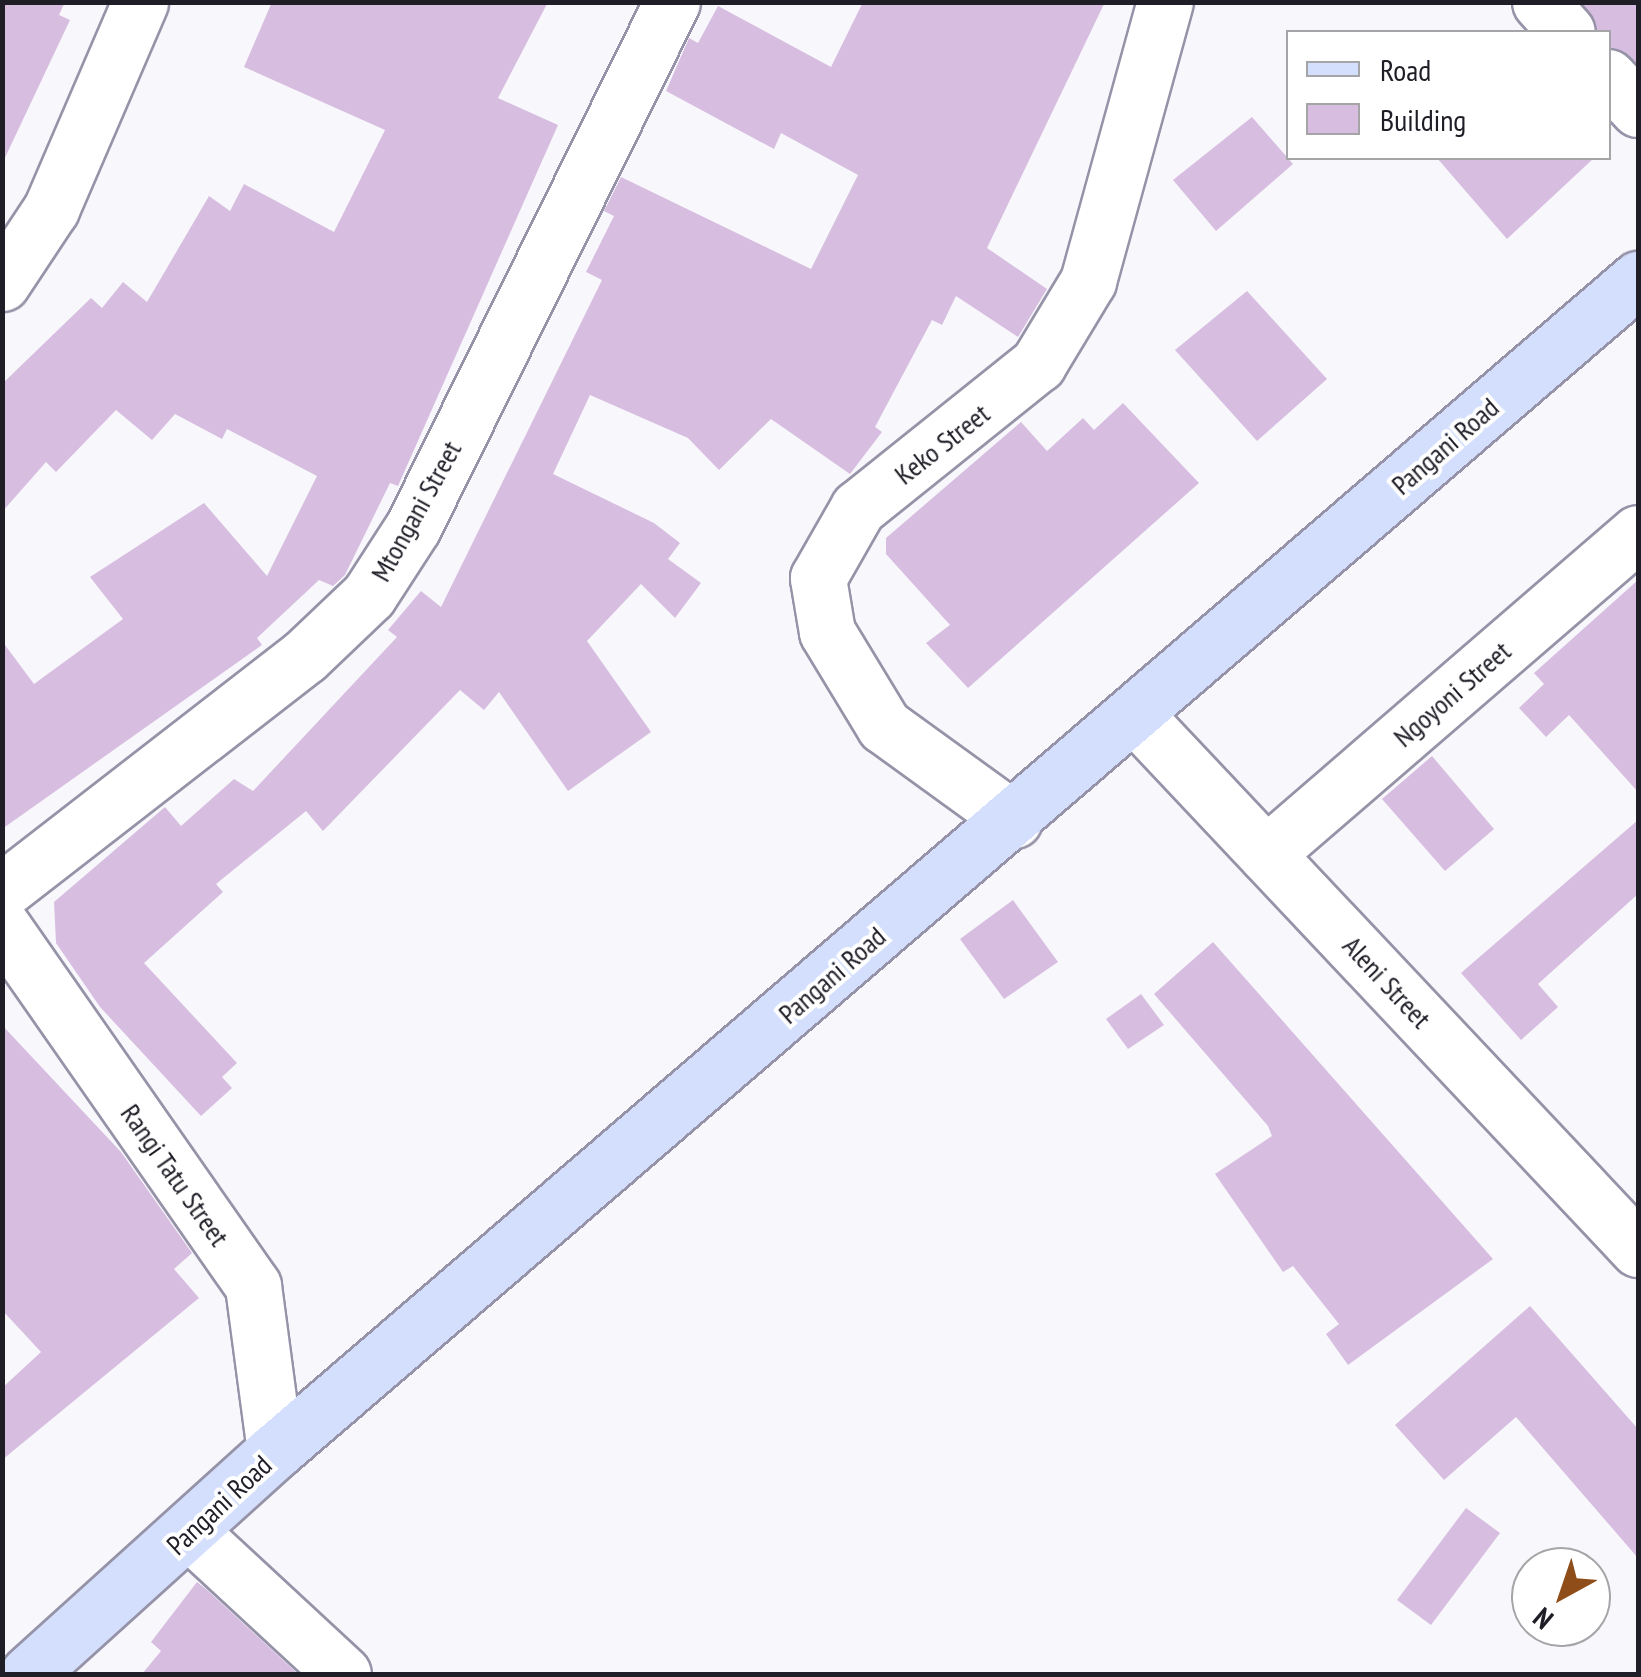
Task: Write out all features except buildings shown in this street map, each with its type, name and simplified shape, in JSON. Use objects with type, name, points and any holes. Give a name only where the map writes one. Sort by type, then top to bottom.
[{"type":"main road","name":"Pangani Road","points":[[28,1674],[191,1533],[275,1451],[1014,820],[1638,279]]},
{"type":"street","points":[[2,282],[52,209],[140,2]]},
{"type":"street","name":"Mtongani Street","points":[[2,892],[306,656],[369,595],[413,528],[672,2]]},
{"type":"street","name":"Keko Street","points":[[1014,820],[884,726],[827,632],[818,578],[858,508],[1038,364],[1088,281],[1165,2]]},
{"type":"street","points":[[1540,2],[1565,30]]},
{"type":"street","points":[[1611,80],[1638,109]]},
{"type":"street","name":"Ngoyoni Street","points":[[1266,854],[1638,533]]},
{"type":"street","name":"Aleni Street","points":[[1135,715],[1638,1249]]},
{"type":"street","name":"Rangi Tatu Street","points":[[2,926],[252,1286],[275,1451]]},
{"type":"street","points":[[191,1533],[343,1674]]}]
